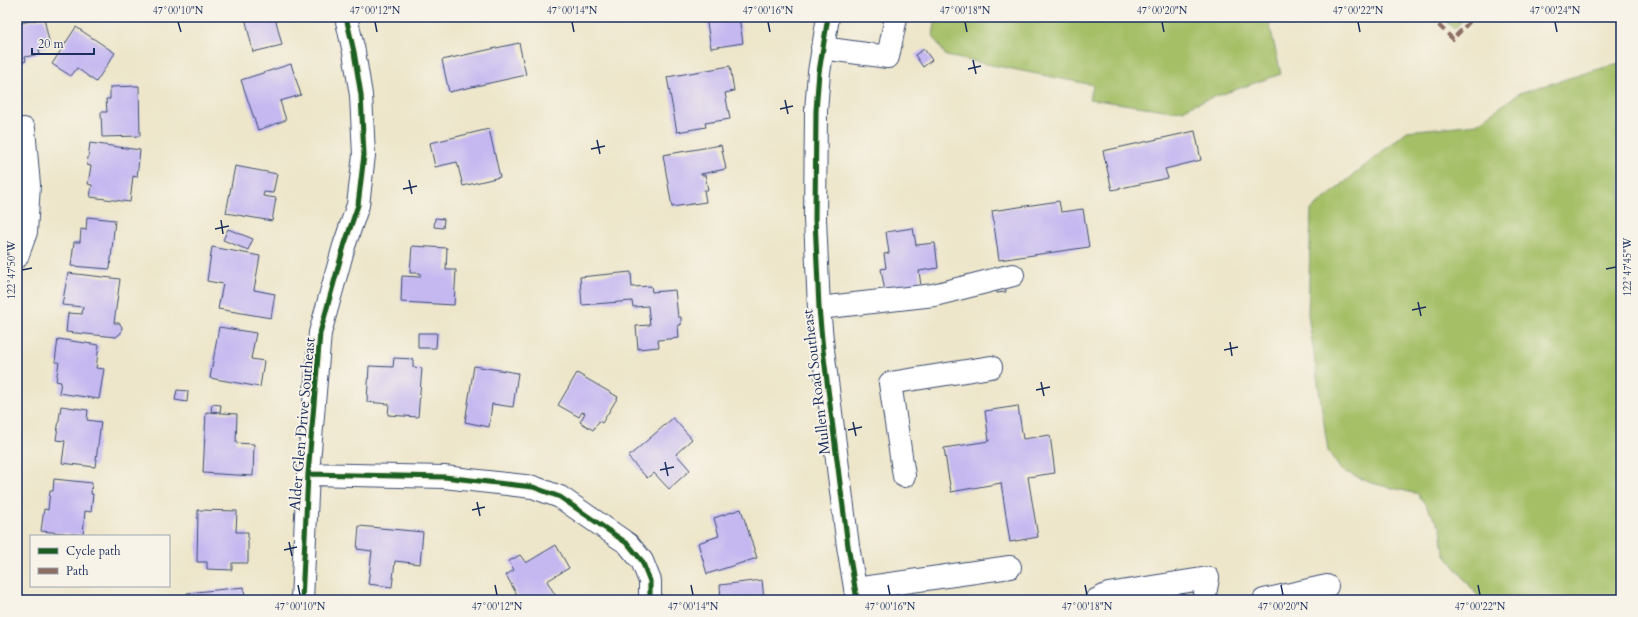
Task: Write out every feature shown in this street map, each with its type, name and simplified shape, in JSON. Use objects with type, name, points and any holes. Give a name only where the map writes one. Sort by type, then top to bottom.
[{"type":"street","name":"Alder Glen Drive Southeast","points":[[302,600],[308,474],[320,333],[344,246],[358,205],[364,155],[361,95],[354,52],[346,17]]},
{"type":"street","name":"Mullen Road Southeast","points":[[828,17],[822,48],[816,111],[815,219],[819,308],[840,485],[856,595]]},
{"type":"street","points":[[822,48],[888,58],[896,17]]},
{"type":"street","points":[[17,257],[26,232],[29,185],[24,130]]},
{"type":"street","points":[[819,308],[934,294],[1013,275]]},
{"type":"street","points":[[904,476],[890,382],[990,367]]},
{"type":"street","points":[[308,474],[444,477],[533,487],[560,497],[628,544],[642,561],[650,581],[650,600]]},
{"type":"street","points":[[856,595],[1010,567]]},
{"type":"street","points":[[1096,600],[1108,594],[1208,578],[1204,600]]},
{"type":"street","points":[[1264,600],[1327,586]]},
{"type":"green space","points":[[936,17],[1268,17],[1281,74],[1194,104],[1183,110],[1172,111],[1089,99],[1093,85],[946,56],[933,36]]},
{"type":"green space","points":[[1442,17],[1466,17],[1454,29]]},
{"type":"green space","points":[[1621,60],[1621,600],[1481,600],[1444,553],[1441,528],[1418,494],[1371,483],[1341,470],[1328,451],[1308,314],[1311,210],[1407,131],[1477,124],[1519,93],[1619,63]]},
{"type":"building","points":[[245,17],[275,17],[282,45],[253,52]]},
{"type":"building","points":[[706,17],[739,17],[743,43],[711,48]]},
{"type":"building","points":[[44,18],[50,46],[39,49],[40,54],[25,57],[26,61],[17,64],[17,24]]},
{"type":"building","points":[[76,27],[115,53],[96,82],[77,68],[71,76],[52,64]]},
{"type":"building","points":[[519,43],[526,75],[449,92],[442,60]]},
{"type":"building","points":[[924,49],[932,60],[923,67],[915,55]]},
{"type":"building","points":[[291,64],[301,95],[280,101],[286,120],[258,130],[241,80]]},
{"type":"building","points":[[730,66],[734,91],[725,93],[730,119],[705,123],[706,127],[677,132],[667,77]]},
{"type":"building","points":[[139,86],[140,136],[102,137],[101,112],[107,112],[106,99],[110,99],[110,87]]},
{"type":"building","points":[[489,129],[500,177],[463,186],[457,162],[435,167],[430,143]]},
{"type":"building","points":[[1195,131],[1201,160],[1165,169],[1168,178],[1112,190],[1103,151]]},
{"type":"building","points":[[90,143],[140,150],[137,177],[133,176],[130,202],[90,197],[92,185],[88,184],[91,166],[87,165]]},
{"type":"building","points":[[721,145],[726,169],[701,174],[705,175],[708,190],[704,190],[706,202],[672,207],[663,155]]},
{"type":"building","points":[[235,166],[277,174],[273,193],[264,192],[263,196],[276,198],[272,221],[226,213]]},
{"type":"building","points":[[1059,201],[1061,212],[1083,209],[1089,247],[999,260],[992,211]]},
{"type":"building","points":[[87,217],[115,220],[110,269],[71,266],[74,242],[80,242],[81,229],[86,230]]},
{"type":"building","points":[[435,218],[444,219],[443,228],[434,227]]},
{"type":"building","points":[[913,228],[916,245],[935,243],[938,268],[919,271],[921,286],[885,292],[881,269],[886,268],[884,254],[889,253],[886,232]]},
{"type":"building","points":[[228,229],[253,239],[248,250],[223,240]]},
{"type":"building","points":[[412,246],[447,248],[446,270],[456,270],[454,305],[401,302],[402,276],[420,277],[420,273],[410,273]]},
{"type":"building","points":[[212,247],[260,256],[254,290],[275,294],[271,318],[218,309],[223,284],[207,281]]},
{"type":"building","points":[[631,272],[632,287],[651,286],[652,292],[675,290],[678,317],[681,317],[681,325],[678,325],[679,338],[658,340],[659,347],[638,349],[636,326],[650,325],[648,306],[633,307],[632,301],[582,305],[580,277]]},
{"type":"building","points":[[68,273],[120,279],[114,323],[119,323],[122,327],[121,333],[116,337],[66,332],[68,313],[82,314],[83,307],[62,305]]},
{"type":"building","points":[[1005,285],[1006,292],[997,293],[996,286]]},
{"type":"building","points":[[219,327],[256,333],[251,359],[264,361],[260,387],[210,378]]},
{"type":"building","points":[[418,333],[437,333],[436,348],[418,348]]},
{"type":"building","points":[[58,339],[99,345],[96,368],[104,369],[99,399],[59,393],[61,382],[56,381],[59,362],[55,362]]},
{"type":"building","points":[[394,358],[413,359],[413,367],[422,368],[418,417],[388,415],[389,404],[367,402],[369,366],[393,367]]},
{"type":"building","points":[[474,366],[518,373],[513,407],[492,404],[489,427],[465,422]]},
{"type":"building","points":[[577,373],[618,397],[602,423],[599,421],[593,430],[580,422],[585,413],[582,412],[579,417],[558,405]]},
{"type":"building","points":[[177,390],[188,391],[187,402],[175,400]]},
{"type":"building","points":[[212,404],[221,405],[220,412],[211,411]]},
{"type":"building","points":[[61,406],[88,410],[87,420],[101,422],[95,467],[62,463],[65,441],[56,440]]},
{"type":"building","points":[[1018,406],[1023,439],[1050,435],[1055,473],[1028,477],[1038,537],[1010,542],[1001,483],[951,492],[944,448],[989,441],[985,411]]},
{"type":"building","points":[[206,412],[237,414],[236,443],[254,444],[253,476],[203,473]]},
{"type":"building","points":[[673,418],[692,439],[676,454],[690,470],[669,489],[654,473],[647,478],[628,457]]},
{"type":"building","points":[[54,479],[92,483],[91,494],[93,494],[91,512],[85,511],[83,535],[41,531],[44,509],[48,510],[50,491],[53,491]]},
{"type":"building","points":[[741,509],[757,558],[707,574],[698,543],[719,536],[714,518]]},
{"type":"building","points":[[198,510],[237,511],[236,532],[248,532],[248,563],[232,563],[232,570],[207,569],[207,562],[197,562]]},
{"type":"building","points":[[359,526],[423,532],[420,564],[395,561],[392,587],[368,584],[372,551],[357,549]]},
{"type":"building","points":[[556,545],[569,568],[547,581],[555,595],[546,600],[520,600],[506,575],[514,570],[509,561],[520,555],[526,563]]},
{"type":"building","points":[[762,580],[764,600],[721,600],[720,585]]},
{"type":"building","points":[[244,587],[245,600],[188,600],[187,593]]},
{"type":"marked path","points":[[1430,17],[1453,39],[1474,17]]},
{"type":"cycle path","points":[[302,600],[308,474],[320,333],[344,246],[358,205],[364,155],[361,95],[354,52],[346,17]]},
{"type":"cycle path","points":[[828,17],[819,72],[816,111],[815,219],[819,308],[848,546],[857,600]]},
{"type":"cycle path","points":[[308,474],[444,477],[533,487],[560,497],[628,544],[642,561],[650,581],[650,600]]}]
